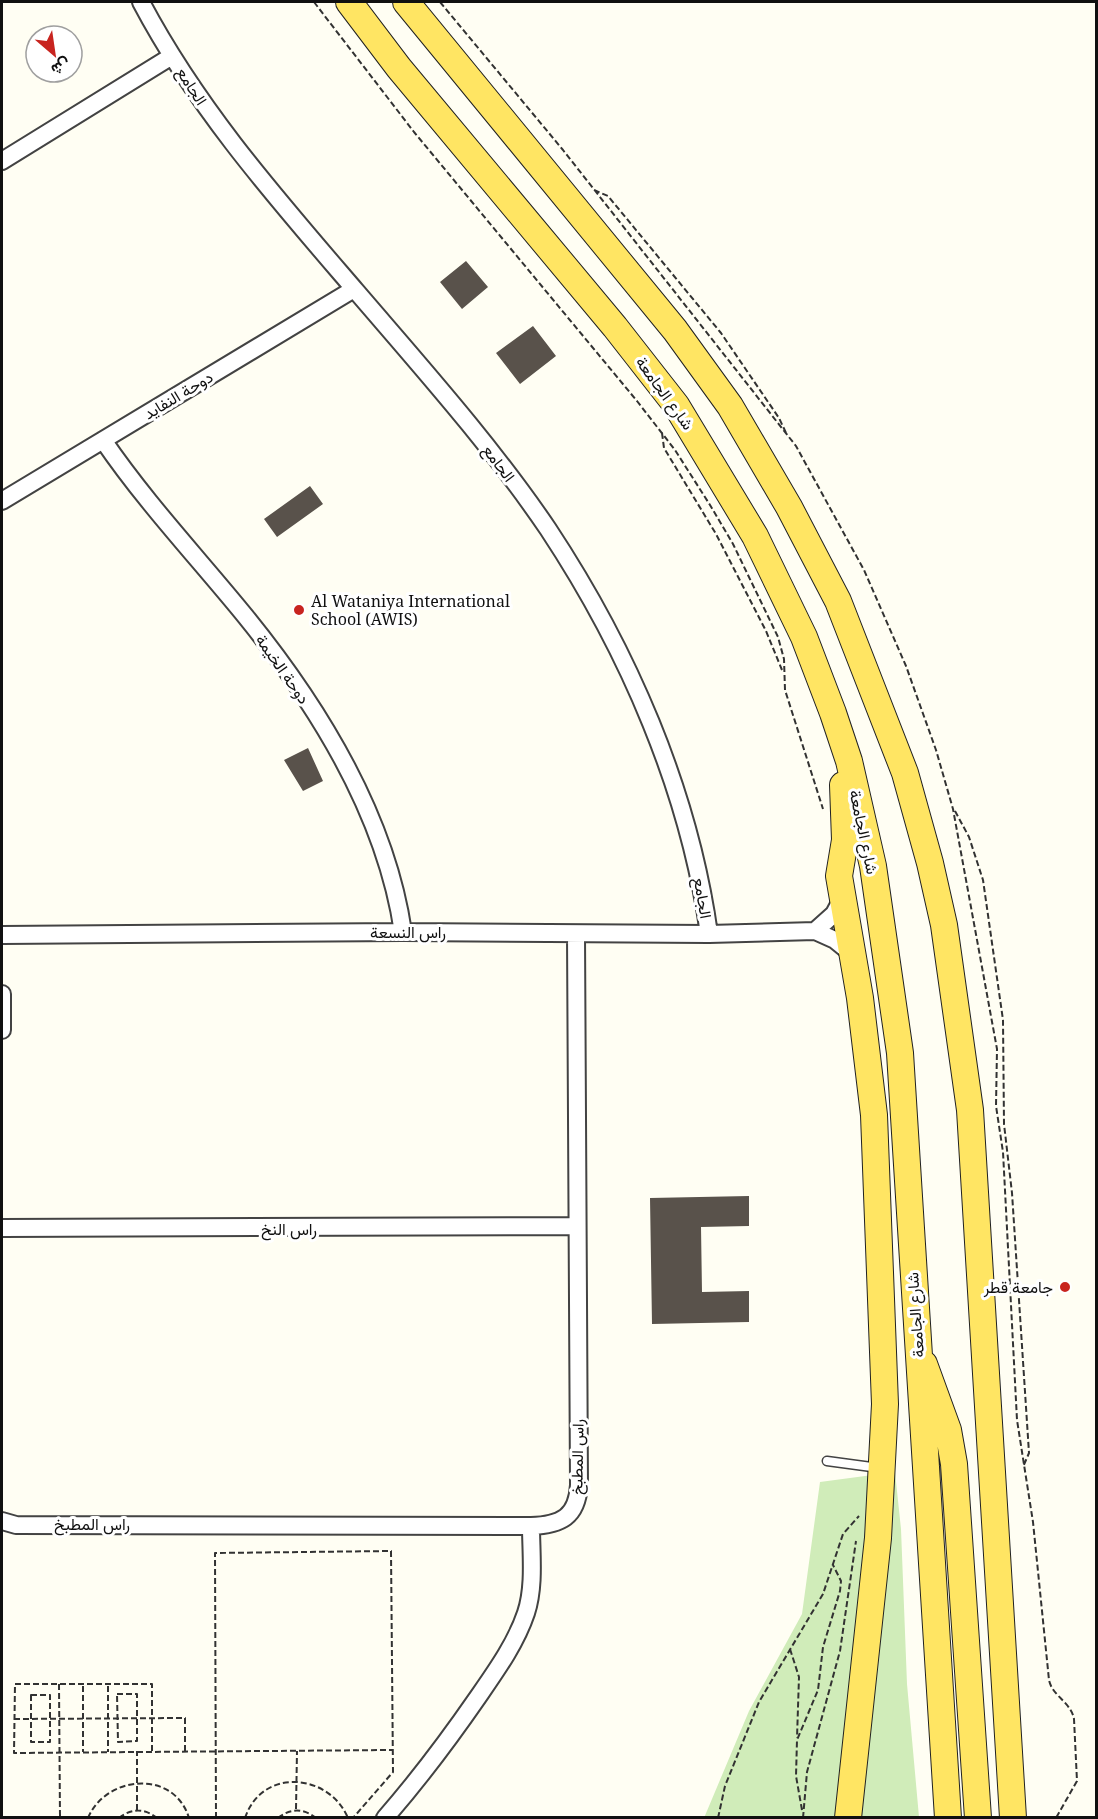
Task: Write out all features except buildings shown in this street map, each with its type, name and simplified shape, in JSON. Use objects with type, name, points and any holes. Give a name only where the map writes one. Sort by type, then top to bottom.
[{"type":"main road","name":"شارع الجامعة","points":[[349,2],[399,68],[615,327],[676,405],[755,536],[804,637],[849,762],[873,866],[900,1053],[916,1348],[948,1818]]},
{"type":"main road","points":[[406,2],[675,330],[730,405],[789,507],[838,601],[893,739],[916,810],[944,925],[969,1100],[1013,1818]]},
{"type":"main road","points":[[848,1818],[883,1469],[885,1359],[874,1115],[839,869],[845,840],[842,787],[849,762]]},
{"type":"main road","points":[[853,960],[900,1053]]},
{"type":"main road","points":[[916,1348],[941,1407],[954,1464],[978,1818]]},
{"type":"main road","points":[[1005,1682],[1022,1716],[1031,1818]]},
{"type":"street","name":"الجامع","points":[[141,2],[172,56],[228,140],[488,447],[547,529],[584,588],[645,709],[665,758],[694,852],[709,934]]},
{"type":"street","name":"الجامع","points":[[2,161],[172,56]]},
{"type":"street","name":"دوحة النفايد","points":[[2,501],[354,289]]},
{"type":"street","name":"دوحة الخيمة","points":[[103,440],[139,489],[252,625],[308,702],[347,771],[374,830],[397,895],[403,932]]},
{"type":"street","points":[[815,931],[834,914],[842,899]]},
{"type":"street","name":"راس النسعة","points":[[2,935],[403,932],[709,934],[815,931],[835,940],[853,960]]},
{"type":"street","name":"راس المطبخ","points":[[2,1521],[16,1525],[531,1526],[559,1522],[571,1512],[578,1495],[576,934]]},
{"type":"street","points":[[2,994],[2,1030]]},
{"type":"street","name":"راس النخ","points":[[2,1228],[577,1226]]},
{"type":"street","points":[[385,1818],[443,1747],[500,1665],[514,1640],[526,1612],[530,1590],[531,1526]]},
{"type":"lane","points":[[827,1461],[883,1469]]},
{"type":"path","points":[[314,2],[414,132],[591,342],[662,433],[710,505],[751,579],[778,637],[784,659],[785,690],[824,814]]},
{"type":"path","points":[[440,2],[700,321],[804,458],[864,570],[885,616],[936,750],[953,809],[997,1048],[996,1106],[1003,1152],[1010,1303],[1023,1467],[1033,1522],[1050,1686],[1070,1708],[1074,1719],[1077,1781],[1056,1818]]},
{"type":"path","points":[[594,190],[608,196],[721,333],[779,418],[787,435]]},
{"type":"path","points":[[662,433],[664,448],[716,534],[766,632],[783,672]]},
{"type":"path","points":[[953,809],[969,837],[983,880],[1003,1020],[1005,1124],[1012,1193],[1029,1453],[1023,1467]]},
{"type":"path","points":[[858,1525],[859,1506]]},
{"type":"path","points":[[718,1818],[725,1786],[759,1702],[823,1594],[843,1533],[859,1516]]},
{"type":"path","points":[[803,1817],[807,1772],[840,1651],[857,1534]]},
{"type":"path","points":[[216,1818],[215,1553],[391,1551],[393,1772],[353,1818]]},
{"type":"path","points":[[797,1740],[818,1689],[823,1647],[840,1591],[841,1581],[833,1565]]},
{"type":"path","points":[[790,1649],[799,1677],[796,1776],[803,1817]]},
{"type":"path","points":[[152,1751],[152,1684],[15,1684],[14,1753],[393,1750]]},
{"type":"path","points":[[59,1684],[60,1818]]},
{"type":"path","points":[[83,1684],[83,1752]]},
{"type":"path","points":[[108,1684],[108,1752]]},
{"type":"path","points":[[117,1694],[137,1694],[137,1718],[137,1741],[118,1742],[117,1694]]},
{"type":"path","points":[[31,1695],[50,1695],[50,1742],[31,1742],[31,1718],[31,1695]]},
{"type":"path","points":[[14,1719],[185,1718],[185,1751]]},
{"type":"path","points":[[40,1742],[40,1752]]},
{"type":"path","points":[[127,1742],[127,1751]]},
{"type":"path","points":[[137,1751],[137,1810]]},
{"type":"path","points":[[296,1809],[297,1751]]},
{"type":"path","points":[[245,1818],[261,1794],[282,1783],[296,1781],[325,1788],[337,1798],[348,1818]]},
{"type":"path","points":[[88,1818],[103,1796],[124,1784],[137,1783],[152,1784],[166,1790],[179,1800],[189,1818]]},
{"type":"path","points":[[278,1818],[296,1809],[306,1811],[316,1818]]},
{"type":"path","points":[[119,1818],[137,1810],[147,1811],[157,1818]]},
{"type":"green space","points":[[895,1472],[901,1529],[907,1684],[919,1817],[704,1818],[749,1711],[802,1614],[820,1482]]},
{"type":"place","name":"Al Wataniya International School (AWIS)","points":[[299,610]]},
{"type":"place","name":"جامعة قطر","points":[[1065,1287]]}]
